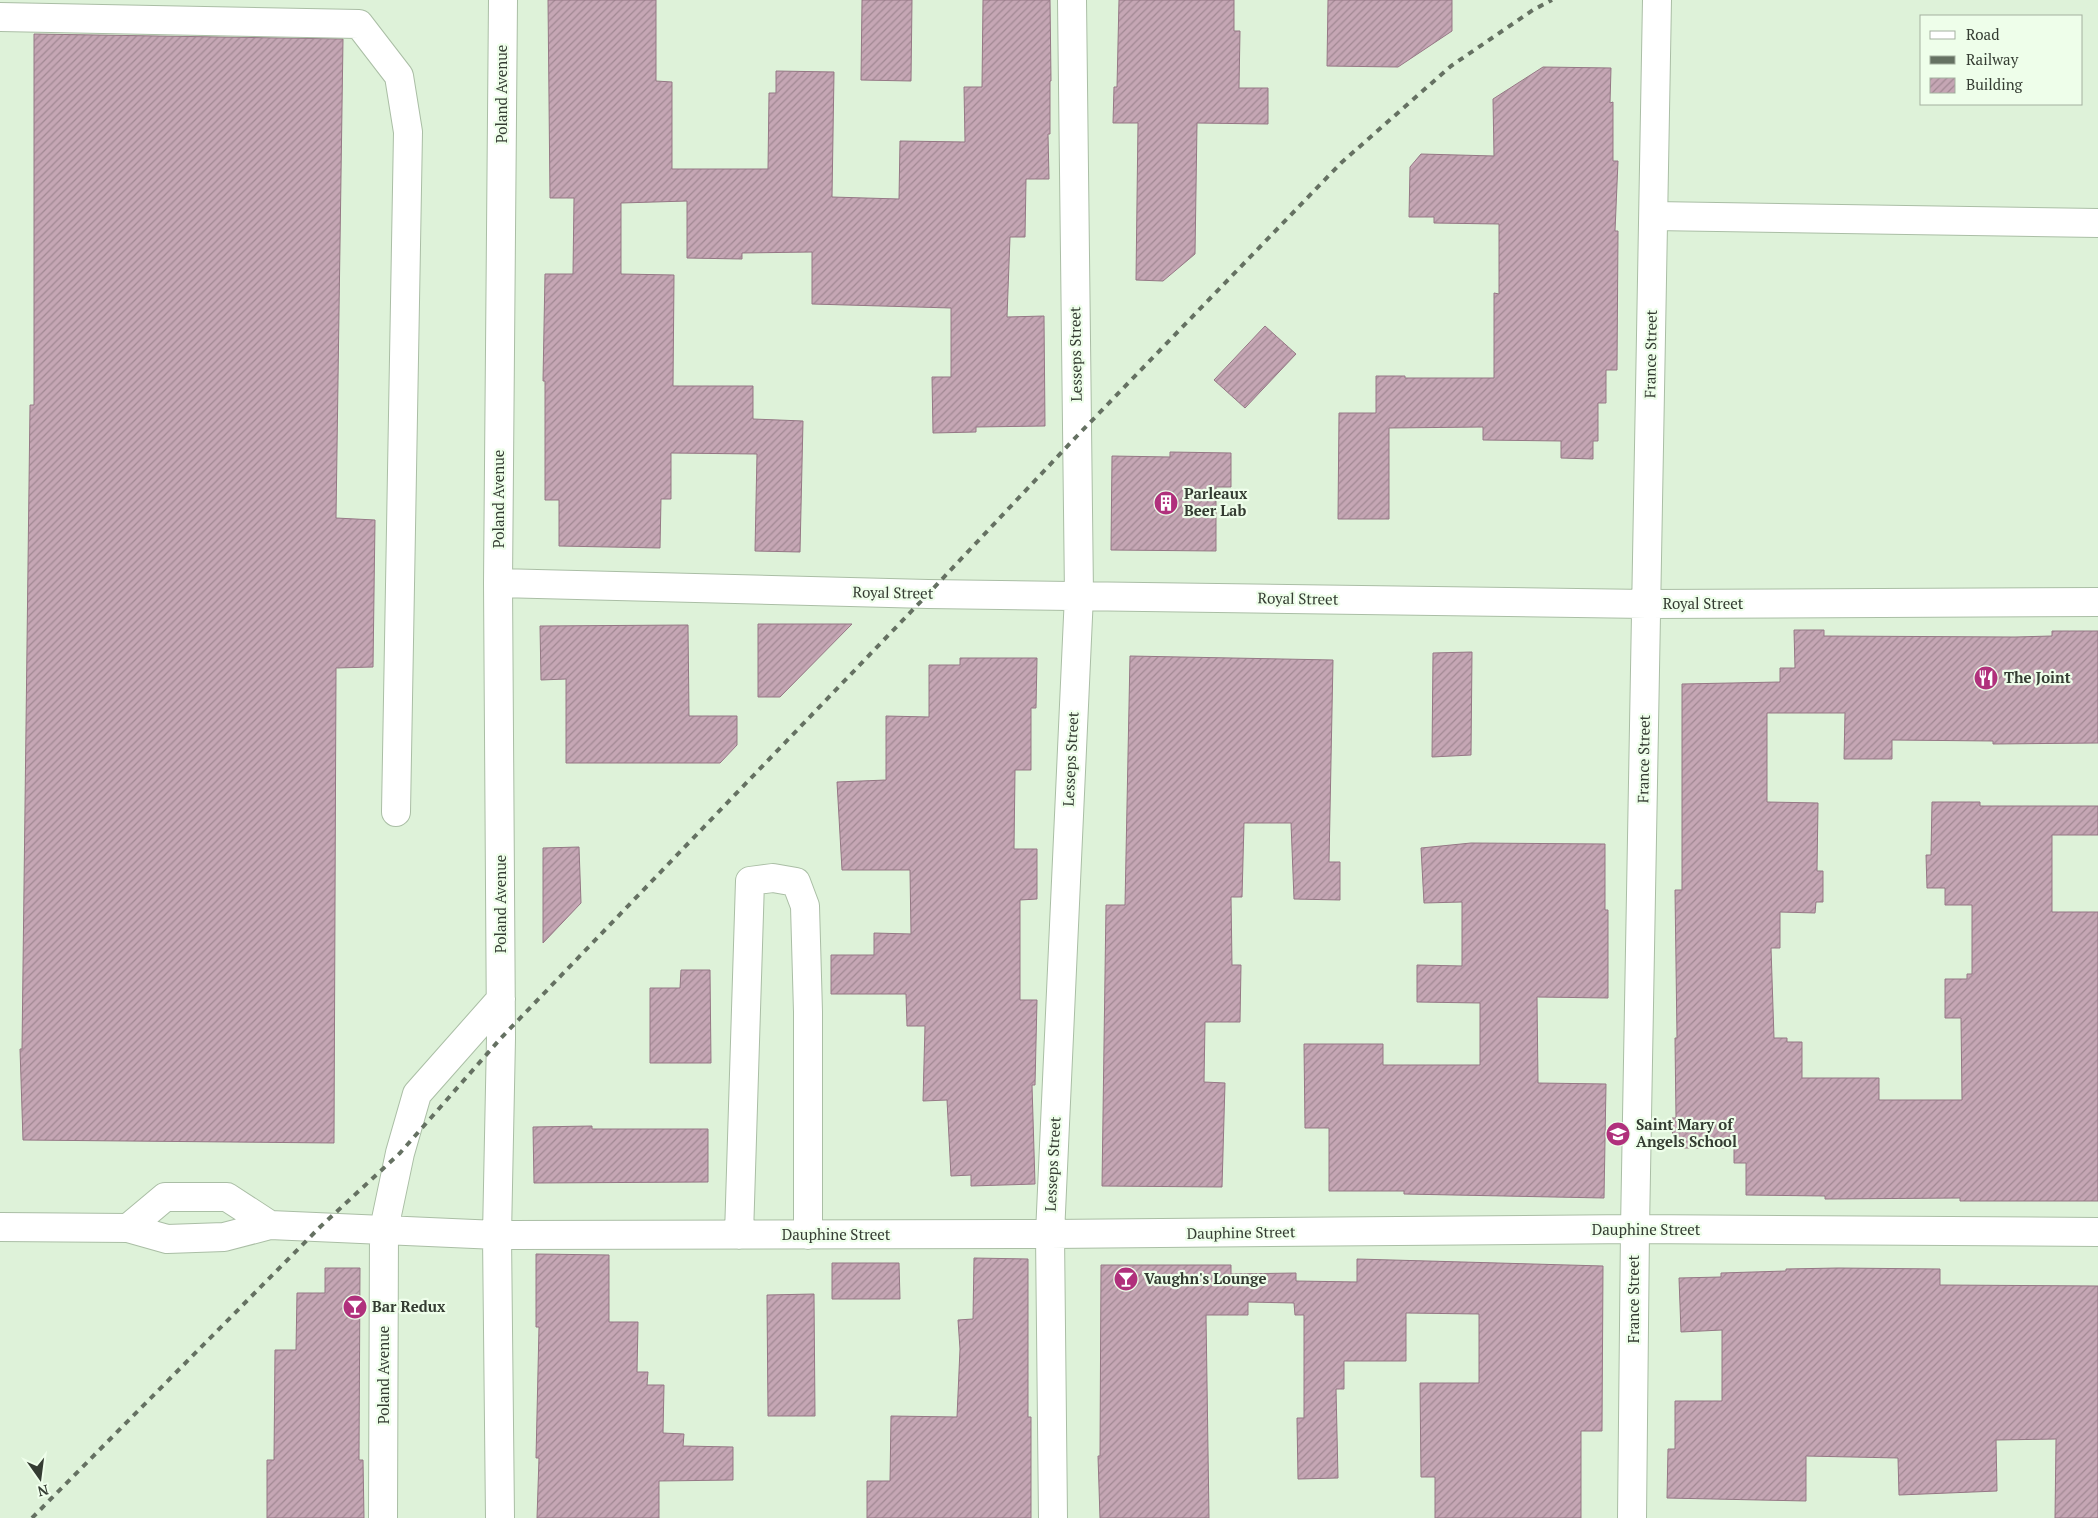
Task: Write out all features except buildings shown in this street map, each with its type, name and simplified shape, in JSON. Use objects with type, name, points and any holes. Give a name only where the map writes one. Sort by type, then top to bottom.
[{"type":"street","name":"Poland Avenue","points":[[500,1518],[497,1235],[502,998],[498,583],[503,0]]},
{"type":"street","name":"Lesseps Street","points":[[1053,1518],[1050,1234],[1079,595],[1072,0]]},
{"type":"street","name":"France Street","points":[[1632,1518],[1635,1229],[1657,0]]},
{"type":"street","points":[[0,17],[197,10],[359,24],[399,76],[408,132],[396,812]]},
{"type":"street","points":[[1654,216],[2098,223]]},
{"type":"street","name":"Royal Street","points":[[498,583],[928,594],[1647,604],[2098,602]]},
{"type":"street","points":[[739,1235],[750,881],[773,878],[796,882],[806,906],[808,1235]]},
{"type":"street","name":"Poland Avenue","points":[[383,1518],[384,1229],[400,1153],[417,1094],[502,998]]},
{"type":"street","points":[[128,1228],[165,1198],[226,1196],[270,1225]]},
{"type":"street","points":[[0,1227],[128,1228],[167,1239],[224,1237],[270,1225]]},
{"type":"street","name":"Dauphine Street","points":[[270,1225],[497,1235],[1050,1234],[1635,1229],[2098,1232]]},
{"type":"railway","points":[[32,1518],[320,1227],[400,1153],[501,1038],[1341,163],[1451,66],[1533,10],[1552,0]]},
{"type":"place","name":"Parleaux Beer Lab","points":[[1166,503]]},
{"type":"place","name":"The Joint","points":[[1986,678]]},
{"type":"place","name":"Saint Mary of Angels School","points":[[1618,1134]]},
{"type":"place","name":"Vaughn's Lounge","points":[[1126,1279]]},
{"type":"place","name":"Bar Redux","points":[[355,1307]]}]
